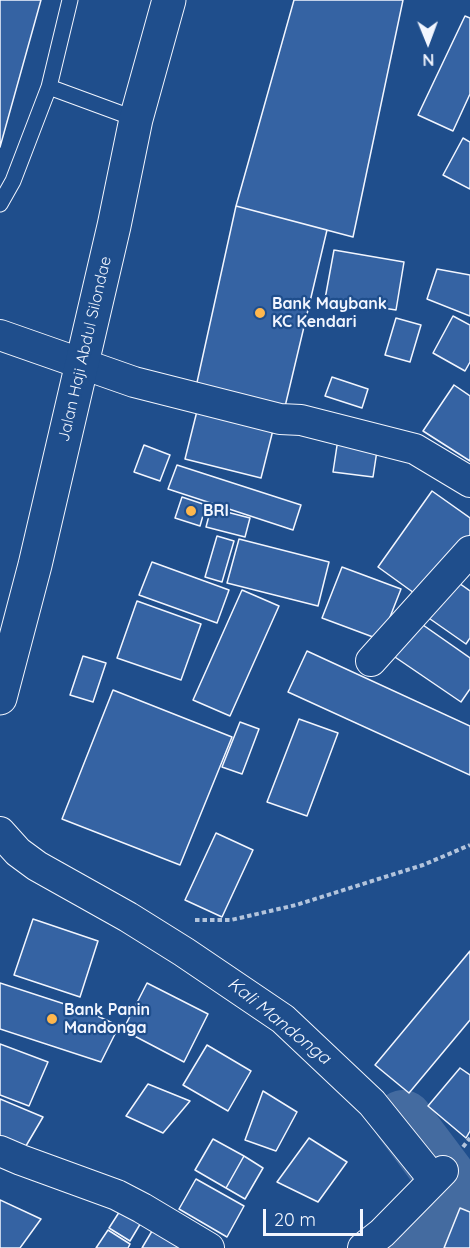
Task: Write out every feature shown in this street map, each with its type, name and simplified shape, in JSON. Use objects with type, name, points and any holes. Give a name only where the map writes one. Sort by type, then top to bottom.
[{"type":"highway","name":"Jalan Haji Abdul Silondae","points":[[0,698],[35,565],[114,226],[136,119],[169,0]]},
{"type":"street","points":[[0,334],[134,382],[280,419],[301,420],[415,449],[470,482]]},
{"type":"street","points":[[371,661],[470,551]]},
{"type":"street","points":[[0,832],[18,852],[37,866],[128,917],[283,1019],[372,1103],[438,1175],[382,1233],[363,1248]]},
{"type":"street","points":[[0,1151],[29,1164],[117,1195],[209,1248]]},
{"type":"lane","points":[[0,204],[13,181],[49,87],[70,0]]},
{"type":"lane","points":[[49,87],[136,119]]},
{"type":"path","points":[[190,920],[231,920],[296,905],[423,865],[470,845]]},
{"type":"building","points":[[0,0],[41,0],[0,147]]},
{"type":"building","points":[[294,0],[403,0],[353,237],[236,206]]},
{"type":"building","points":[[465,16],[470,18],[470,94],[453,131],[418,115]]},
{"type":"building","points":[[463,138],[470,142],[470,189],[443,175]]},
{"type":"building","name":"Bank Maybank KC Kendari","points":[[236,206],[327,230],[283,415],[194,396]]},
{"type":"building","points":[[334,250],[404,262],[396,310],[325,299]]},
{"type":"building","points":[[437,269],[470,275],[470,316],[427,299]]},
{"type":"building","points":[[453,316],[470,325],[470,362],[465,371],[433,353]]},
{"type":"building","points":[[396,318],[421,325],[410,362],[385,355]]},
{"type":"building","points":[[332,377],[368,389],[362,408],[325,396]]},
{"type":"building","points":[[454,385],[470,396],[470,461],[423,431]]},
{"type":"building","points":[[199,403],[275,422],[261,478],[185,459]]},
{"type":"building","points":[[338,439],[378,444],[373,477],[333,472]]},
{"type":"building","points":[[144,445],[170,455],[160,481],[134,472]]},
{"type":"building","points":[[177,465],[301,505],[293,530],[168,489]]},
{"type":"building","points":[[432,491],[470,518],[470,535],[421,598],[378,567]]},
{"type":"building","name":"BRI","points":[[182,497],[206,505],[200,526],[175,518]]},
{"type":"building","points":[[211,508],[250,518],[245,537],[206,527]]},
{"type":"building","points":[[217,536],[234,541],[222,582],[205,577]]},
{"type":"building","points":[[239,539],[329,562],[318,606],[227,583]]},
{"type":"building","points":[[152,562],[229,590],[217,623],[139,595]]},
{"type":"building","points":[[342,567],[401,589],[381,640],[322,618]]},
{"type":"building","points":[[449,576],[470,591],[470,638],[466,644],[423,614]]},
{"type":"building","points":[[242,590],[279,606],[230,716],[193,700]]},
{"type":"building","points":[[137,601],[201,624],[181,680],[117,658]]},
{"type":"building","points":[[413,618],[470,658],[470,689],[461,702],[389,653]]},
{"type":"building","points":[[307,651],[470,726],[470,775],[288,692]]},
{"type":"building","points":[[83,656],[106,663],[93,702],[70,695]]},
{"type":"building","points":[[113,690],[232,737],[180,865],[62,819]]},
{"type":"building","points":[[299,719],[338,733],[307,816],[267,802]]},
{"type":"building","points":[[240,722],[259,729],[242,774],[222,767]]},
{"type":"building","points":[[216,833],[253,850],[222,917],[185,900]]},
{"type":"building","points":[[33,919],[98,941],[80,997],[14,975]]},
{"type":"building","points":[[470,951],[470,1020],[409,1093],[375,1065]]},
{"type":"building","name":"Bank Panin Mandonga","points":[[0,983],[89,1012],[119,1026],[101,1062],[0,1029]]},
{"type":"building","points":[[147,983],[208,1014],[184,1062],[123,1030]]},
{"type":"building","points":[[0,1044],[48,1062],[29,1106],[0,1095]]},
{"type":"building","points":[[207,1045],[251,1071],[228,1111],[183,1085]]},
{"type":"building","points":[[460,1068],[470,1075],[470,1131],[466,1138],[428,1106]]},
{"type":"building","points":[[148,1084],[190,1101],[163,1133],[126,1116]]},
{"type":"building","points":[[263,1091],[297,1112],[276,1151],[245,1140]]},
{"type":"building","points":[[0,1099],[43,1117],[23,1151],[0,1143]]},
{"type":"building","points":[[309,1138],[347,1162],[318,1202],[277,1182]]},
{"type":"building","points":[[213,1139],[244,1156],[226,1188],[195,1170]]},
{"type":"building","points":[[244,1156],[263,1168],[245,1199],[226,1188]]},
{"type":"building","points":[[196,1179],[244,1206],[227,1237],[179,1209]]},
{"type":"building","points":[[0,1200],[41,1219],[20,1248],[0,1248]]},
{"type":"building","points":[[125,1203],[145,1216],[130,1241],[109,1228]]},
{"type":"building","points":[[460,1208],[470,1212],[470,1248],[444,1248]]},
{"type":"building","points":[[158,1221],[203,1248],[142,1248]]},
{"type":"building","points":[[108,1230],[130,1244],[128,1248],[96,1248]]},
{"type":"waterway","name":"Kali Mandonga","points":[[400,1248],[434,1231],[448,1213],[445,1176],[403,1120]]},
{"type":"place","name":"Bank Maybank KC Kendari","points":[[260,313]]},
{"type":"place","name":"BRI","points":[[191,511]]},
{"type":"place","name":"Bank Panin Mandonga","points":[[52,1019]]}]
